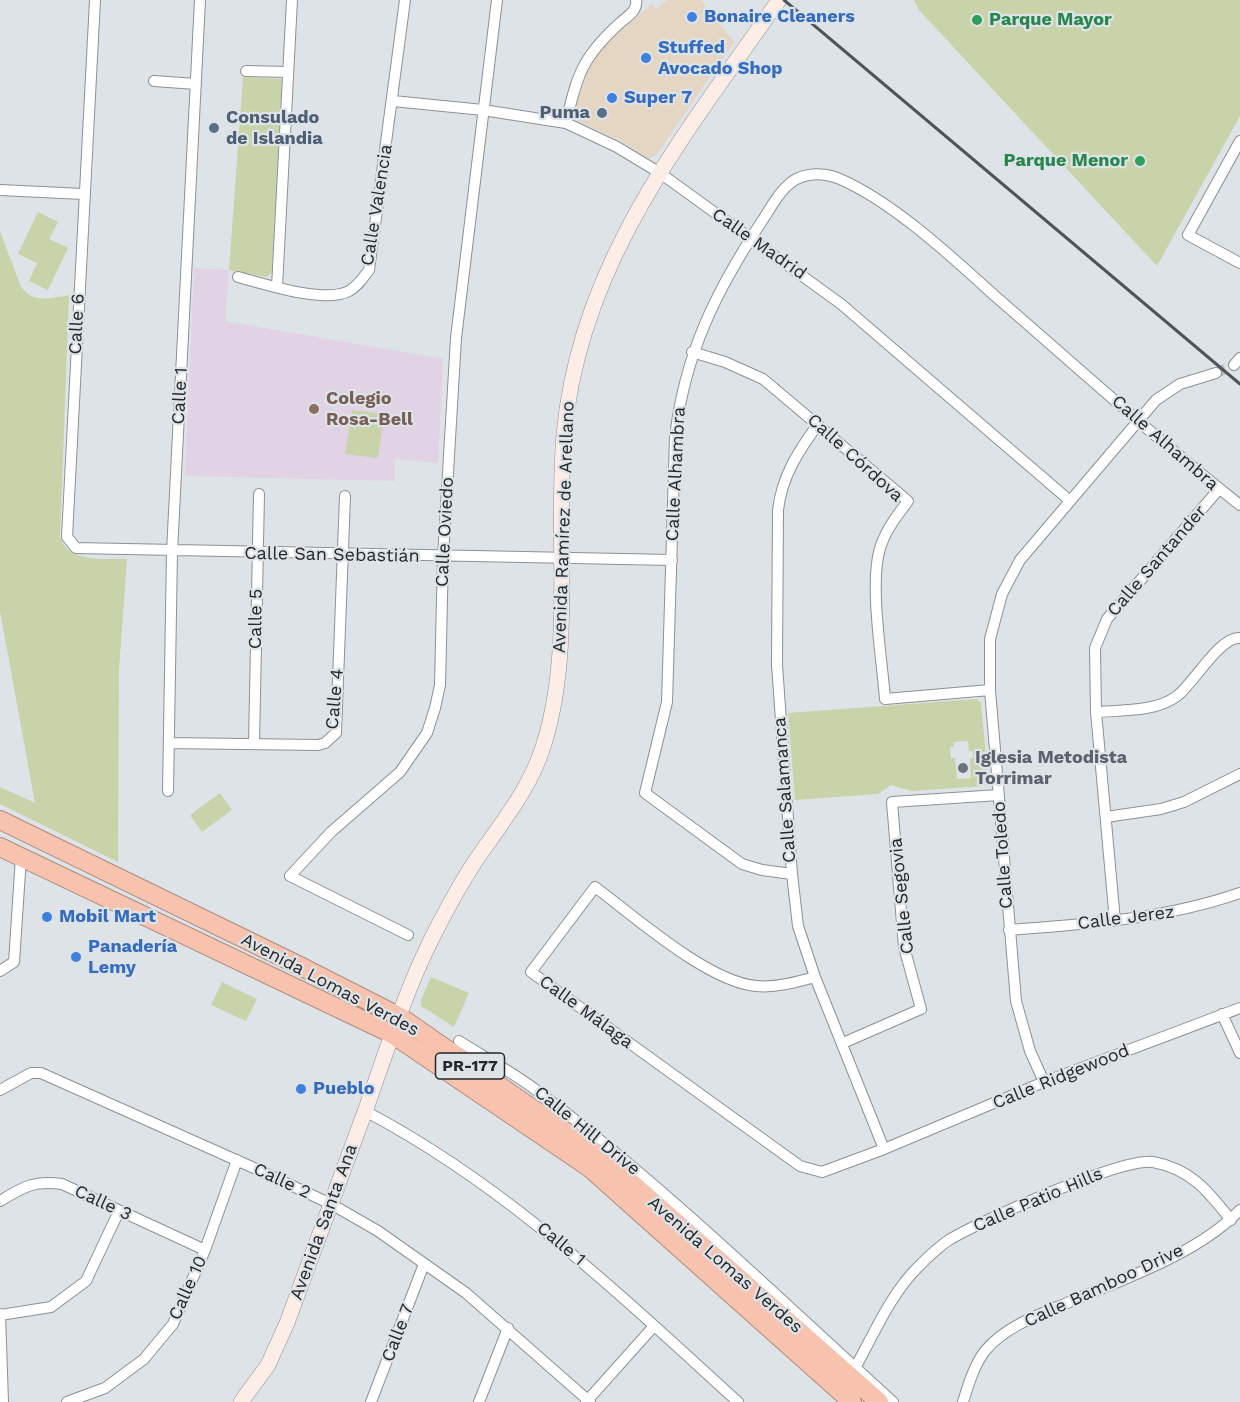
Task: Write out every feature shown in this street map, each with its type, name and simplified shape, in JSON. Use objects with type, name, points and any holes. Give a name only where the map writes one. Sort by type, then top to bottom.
[{"type":"highway","name":"Avenida Lomas Verdes","points":[[0,820],[296,964],[602,1157],[879,1402]]},
{"type":"highway","name":"Avenida Lomas Verdes","points":[[0,847],[396,1026],[590,1168],[852,1402]]},
{"type":"street","name":"Calle 6","points":[[95,0],[83,194],[67,537],[76,548],[82,550],[172,552]]},
{"type":"street","name":"Calle 1","points":[[168,791],[172,552],[200,0]]},
{"type":"street","points":[[277,287],[292,0]]},
{"type":"street","name":"Calle Valencia","points":[[238,277],[277,287],[325,295],[337,294],[354,287],[369,270],[405,0]]},
{"type":"street","name":"Calle Oviedo","points":[[408,935],[290,876],[331,832],[400,772],[427,733],[440,685],[443,557],[456,338],[496,0]]},
{"type":"street","points":[[566,123],[585,61],[596,45],[634,10],[636,0]]},
{"type":"street","name":"Avenida Ramírez de Arellano","points":[[396,1026],[428,946],[477,858],[521,796],[543,748],[559,678],[564,439],[568,396],[578,347],[613,255],[660,173],[779,0]]},
{"type":"street","points":[[246,70],[288,72]]},
{"type":"street","points":[[154,81],[196,84]]},
{"type":"street","name":"Calle Madrid","points":[[393,101],[483,110],[566,123],[617,147],[660,173],[841,304],[1069,500]]},
{"type":"street","points":[[1240,141],[1188,236],[1240,263]]},
{"type":"street","name":"Calle Alhambra","points":[[792,874],[768,872],[742,864],[645,793],[667,702],[675,437],[679,400],[692,352],[716,295],[750,240],[793,180],[808,175],[839,178],[883,204],[964,268],[1240,506]]},
{"type":"street","points":[[0,190],[83,194]]},
{"type":"street","name":"Calle Córdova","points":[[692,352],[725,362],[763,379],[908,501],[889,526],[879,552],[875,580],[885,699],[990,690]]},
{"type":"street","name":"Calle Toledo","points":[[1044,1082],[1030,1051],[1018,1013],[990,690],[990,639],[1002,594],[1020,560],[1069,500],[1156,400],[1180,384],[1216,373]]},
{"type":"street","name":"Calle Salamanca","points":[[818,424],[790,465],[781,488],[778,510],[777,665],[792,874],[798,926],[815,977],[884,1149]]},
{"type":"street","name":"Calle Santander","points":[[1115,921],[1096,712],[1094,659],[1100,632],[1107,619],[1219,489]]},
{"type":"street","name":"Calle 5","points":[[254,744],[259,494]]},
{"type":"street","name":"Calle 4","points":[[169,743],[318,745],[326,743],[336,733],[345,496]]},
{"type":"street","name":"Calle San Sebastián","points":[[172,552],[672,560]]},
{"type":"street","points":[[1096,712],[1162,704],[1189,686],[1222,645],[1234,638],[1240,638]]},
{"type":"street","points":[[1106,817],[1161,809],[1184,802],[1240,774]]},
{"type":"street","name":"Calle Segovia","points":[[843,1043],[921,1009],[904,947],[892,802],[999,795]]},
{"type":"street","points":[[0,971],[14,962],[21,857]]},
{"type":"street","name":"Calle Málaga","points":[[815,977],[756,986],[725,978],[703,966],[595,887],[531,972],[800,1166],[822,1172],[884,1149]]},
{"type":"street","name":"Calle Jerez","points":[[1009,930],[1115,921],[1200,907],[1240,893]]},
{"type":"street","name":"Calle Ridgewood","points":[[884,1149],[1044,1082],[1240,1008]]},
{"type":"street","points":[[1222,1014],[1240,1053]]},
{"type":"street","name":"Avenida Santa Ana","points":[[242,1402],[268,1365],[287,1323],[396,1026]]},
{"type":"street","name":"Calle Hill Drive","points":[[459,1041],[534,1089],[612,1150],[789,1305],[893,1402]]},
{"type":"street","name":"Calle 2","points":[[0,1090],[31,1073],[41,1073],[331,1204],[378,1231],[466,1293],[588,1401]]},
{"type":"street","name":"Calle 1","points":[[365,1111],[405,1131],[509,1201],[565,1246],[738,1402]]},
{"type":"street","name":"Calle 10","points":[[67,1402],[105,1388],[144,1359],[173,1324],[205,1250],[237,1160]]},
{"type":"street","name":"Calle Patio Hills","points":[[855,1368],[897,1291],[917,1268],[946,1242],[1006,1211],[1124,1165],[1150,1161],[1172,1167],[1194,1178],[1231,1220]]},
{"type":"street","name":"Calle 3","points":[[0,1201],[25,1186],[43,1181],[62,1184],[205,1250]]},
{"type":"street","name":"Calle Bamboo Drive","points":[[963,1402],[985,1351],[1005,1334],[1034,1317],[1167,1261],[1231,1220],[1240,1210]]},
{"type":"street","points":[[3,1402],[0,1315],[51,1307],[86,1281],[119,1211]]},
{"type":"street","name":"Calle 7","points":[[371,1402],[424,1264]]},
{"type":"street","points":[[588,1401],[654,1326]]},
{"type":"street","points":[[479,1402],[508,1328]]},
{"type":"shaded area","points":[[667,0],[701,0],[734,42],[656,155],[648,158],[621,141],[576,120],[573,111],[589,68],[606,43],[652,4],[656,9]]},
{"type":"shaded area","name":"Colegio Rosa-Bell","points":[[194,268],[229,270],[225,321],[443,359],[438,463],[395,459],[395,481],[185,476]]},
{"type":"green space","points":[[914,0],[1240,0],[1240,116],[1157,266],[919,10]]},
{"type":"green space","points":[[243,77],[282,79],[272,272],[267,277],[229,270]]},
{"type":"green space","points":[[38,212],[58,222],[49,239],[68,248],[48,290],[29,281],[37,263],[18,254]]},
{"type":"green space","points":[[0,231],[21,287],[26,292],[43,299],[69,295],[60,537],[71,552],[79,556],[98,559],[127,559],[119,670],[118,862],[0,804],[0,787],[35,803],[0,611]]},
{"type":"green space","points":[[352,410],[384,414],[378,458],[345,454]]},
{"type":"green space","points":[[977,699],[981,703],[988,778],[985,786],[912,791],[891,785],[878,794],[795,800],[788,713]],"holes":[[[968,741],[969,751],[973,751],[973,758],[970,758],[971,778],[957,779],[955,758],[951,758],[950,747],[954,746],[954,742]]]},
{"type":"green space","points":[[220,793],[232,810],[202,832],[190,815]]},
{"type":"green space","points":[[431,977],[469,993],[454,1027],[421,1006],[421,1000]]},
{"type":"green space","points":[[222,982],[257,999],[246,1021],[211,1005]]},
{"type":"tunnel","points":[[1216,373],[1234,365]]},
{"type":"railway","points":[[784,0],[1240,384]]},
{"type":"place","name":"Bonaire Cleaners","points":[[692,17]]},
{"type":"place","name":"Parque Mayor","points":[[977,20]]},
{"type":"place","name":"Stuffed Avocado Shop","points":[[646,58]]},
{"type":"place","name":"Super 7","points":[[612,98]]},
{"type":"place","name":"Puma","points":[[602,113]]},
{"type":"place","name":"Consulado de Islandia","points":[[214,128]]},
{"type":"place","name":"Parque Menor","points":[[1140,161]]},
{"type":"place","name":"Colegio Rosa-Bell","points":[[314,409]]},
{"type":"place","name":"Iglesia Metodista Torrimar","points":[[963,768]]},
{"type":"place","name":"Mobil Mart","points":[[47,917]]},
{"type":"place","name":"Panadería Lemy","points":[[76,957]]},
{"type":"place","name":"Pueblo","points":[[301,1089]]}]
